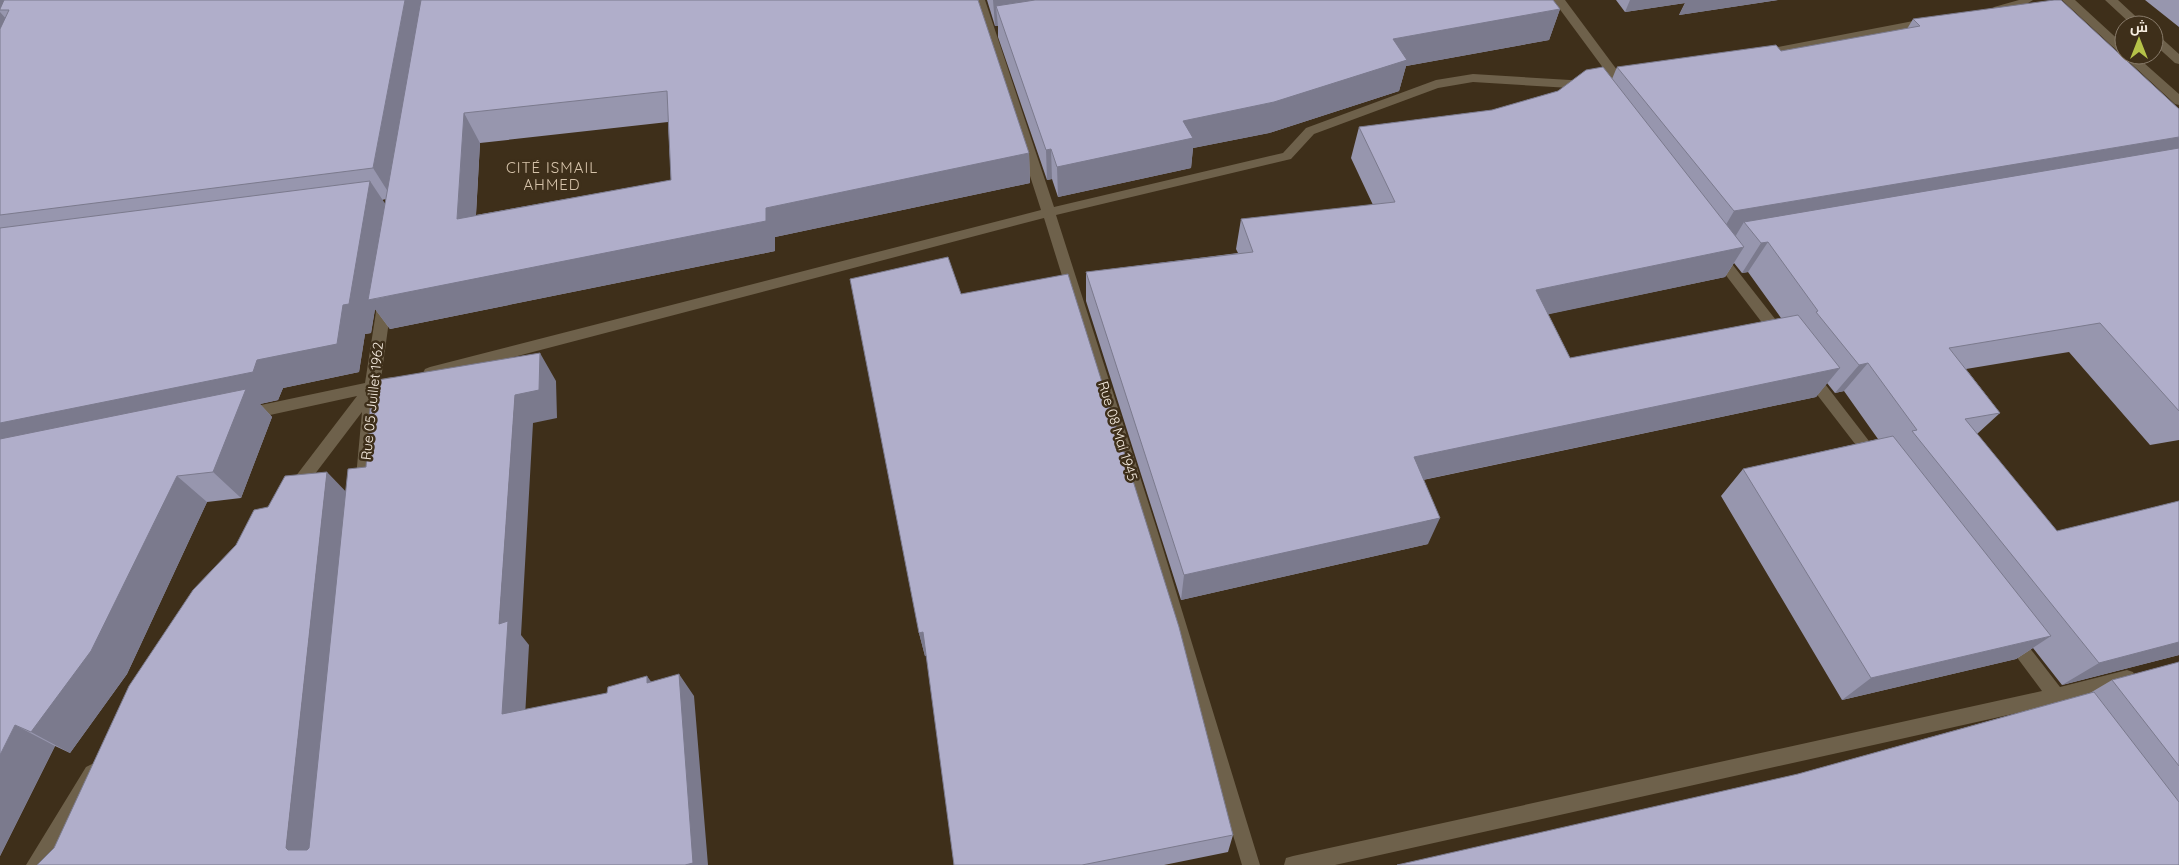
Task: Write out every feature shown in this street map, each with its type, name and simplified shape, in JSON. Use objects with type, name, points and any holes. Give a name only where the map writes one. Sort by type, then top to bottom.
[{"type":"street","name":"Rue 08 Mai 1945","points":[[979,0],[994,31],[1170,594],[1251,865]]},
{"type":"street","points":[[420,375],[1050,212],[1287,156],[1310,131],[1436,84],[1473,78],[1595,92],[1624,80],[1559,0]]},
{"type":"street","points":[[1987,11],[2016,6],[2027,0]]},
{"type":"street","points":[[2068,0],[2114,42]]},
{"type":"street","points":[[2111,0],[2128,15]]},
{"type":"street","points":[[1745,57],[1939,20]]},
{"type":"street","points":[[2164,47],[2179,60]]},
{"type":"street","points":[[2139,65],[2179,101]]},
{"type":"street","points":[[1731,244],[1709,244],[1791,350]]},
{"type":"street","name":"Rue 05 Juillet 1962","points":[[361,507],[372,388],[388,282]]},
{"type":"street","points":[[1803,366],[1881,468]]},
{"type":"street","points":[[235,416],[372,388],[401,380]]},
{"type":"street","points":[[282,506],[372,388]]},
{"type":"street","points":[[2002,625],[2080,727]]},
{"type":"street","points":[[1293,865],[2057,696],[2142,674]]},
{"type":"street","points":[[35,865],[103,755]]},
{"type":"building","points":[[4,0],[405,0],[373,168],[0,215],[0,29],[9,10],[0,10]]},
{"type":"building","points":[[421,0],[978,0],[1029,153],[766,208],[766,221],[368,300]],"holes":[[[667,91],[671,180],[457,219],[464,113]]]},
{"type":"building","points":[[1035,0],[1553,0],[1560,9],[1393,39],[1407,60],[1274,102],[1183,121],[1193,138],[1057,167],[1051,149],[1046,150],[996,6]]},
{"type":"building","points":[[2061,0],[2114,49],[2114,65],[2131,65],[2179,109],[2179,137],[1734,211],[1617,67],[1776,45],[1781,51],[1920,26],[1913,19]]},
{"type":"building","points":[[1603,67],[1744,247],[1536,290],[1570,358],[1798,315],[1840,368],[1414,457],[1440,518],[1184,575],[1086,272],[1253,252],[1241,219],[1395,202],[1359,127],[1492,110],[1558,91],[1586,70]]},
{"type":"building","points":[[2179,148],[2179,411],[2100,323],[1949,348],[2000,413],[1965,419],[2057,531],[2179,501],[2179,642],[2099,663],[1912,431],[1917,430],[1868,363],[1859,365],[1816,312],[1818,311],[1768,242],[1761,243],[1744,222]]},
{"type":"building","points":[[370,181],[349,304],[343,305],[337,344],[257,360],[253,372],[0,423],[0,228]]},
{"type":"building","points":[[948,257],[961,294],[1068,274],[1179,627],[1233,835],[1082,865],[954,865],[923,632],[919,633],[850,279]]},
{"type":"building","points":[[540,353],[539,390],[515,395],[499,624],[508,621],[502,714],[607,693],[608,687],[647,676],[647,683],[679,674],[693,863],[685,865],[37,865],[54,848],[129,686],[193,590],[236,545],[254,510],[268,507],[285,476],[327,472],[286,848],[288,850],[307,850],[309,848],[348,469],[366,467],[372,381]]},
{"type":"building","points":[[246,389],[213,472],[177,476],[91,651],[31,732],[15,725],[0,755],[0,439]]},
{"type":"building","points":[[1893,436],[2051,636],[1871,678],[1743,469]]},
{"type":"building","points":[[2179,662],[2179,766],[2112,680]]},
{"type":"building","points":[[2094,692],[2179,802],[2179,865],[1397,865],[1798,774]]},
{"type":"district","name":"CITÉ ISMAIL AHMED","points":[[552,176]]}]
